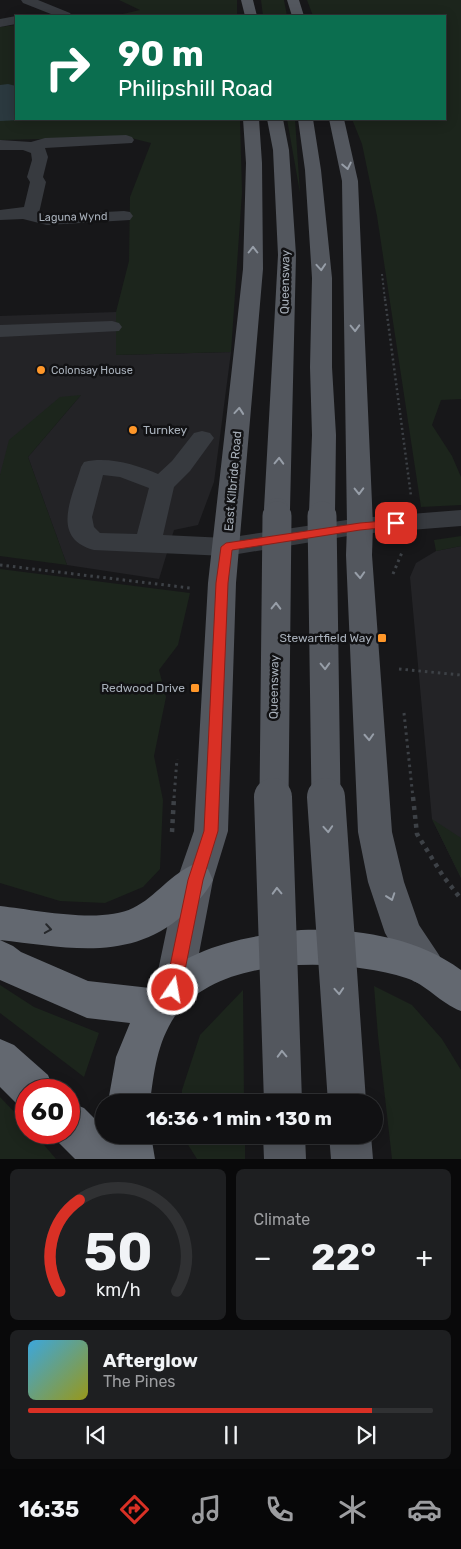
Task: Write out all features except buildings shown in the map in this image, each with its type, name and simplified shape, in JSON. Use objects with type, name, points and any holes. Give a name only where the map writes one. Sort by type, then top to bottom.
[{"type":"highway","points":[[0,923],[69,932],[112,932],[126,929],[160,912],[195,880]]},
{"type":"highway","points":[[130,1094],[131,1077],[138,1051],[166,999],[199,972],[231,960],[305,946],[355,948],[402,959],[426,968],[461,992]]},
{"type":"highway","points":[[0,958],[8,965],[87,999],[166,999]]},
{"type":"highway","points":[[0,1059],[21,1079]]},
{"type":"highway","points":[[80,1134],[105,1159]]},
{"type":"highway","points":[[132,1144],[134,1159]]},
{"type":"main road","points":[[246,15],[247,0]]},
{"type":"main road","points":[[247,0],[251,15]]},
{"type":"main road","points":[[293,0],[298,15]]},
{"type":"main road","name":"East Kilbride Road","points":[[166,999],[195,880],[211,831],[222,583],[253,269],[254,163],[251,120]]},
{"type":"main road","name":"Queensway","points":[[275,120],[281,150],[287,255],[277,509],[273,781],[283,1094]]},
{"type":"main road","points":[[305,120],[310,150],[322,278],[321,367],[324,435],[322,513],[326,807],[346,1094]]},
{"type":"main road","points":[[336,120],[350,181],[360,526],[358,555],[375,832],[386,882],[404,932],[426,968]]},
{"type":"main road","points":[[284,1144],[285,1159]]},
{"type":"main road","points":[[351,1144],[352,1159]]},
{"type":"street","points":[[27,0],[60,14]]},
{"type":"street","points":[[46,15],[60,14]]},
{"type":"street","points":[[0,23],[15,20]]},
{"type":"street","points":[[0,145],[33,146],[45,143],[126,140]]},
{"type":"street","name":"Laguna Wynd","points":[[0,216],[23,214],[32,210],[38,182],[35,177],[39,166],[40,153],[33,146]]},
{"type":"street","name":"Laguna Wynd","points":[[23,214],[47,220],[124,216]]},
{"type":"street","points":[[0,331],[112,327]]},
{"type":"street","points":[[148,542],[162,485],[181,466],[202,438]]},
{"type":"street","points":[[162,485],[129,471],[111,467],[93,467],[79,517],[82,531],[94,541],[226,547],[360,526],[461,518]]},
{"type":"path","points":[[382,274],[414,522],[392,575]]},
{"type":"path","points":[[0,565],[193,589]]},
{"type":"path","points":[[398,660],[399,669],[461,675]]},
{"type":"path","points":[[403,708],[417,834],[443,876],[461,899]]},
{"type":"shaded area","points":[[119,0],[237,0],[237,15],[118,15],[140,10]]},
{"type":"shaded area","points":[[261,0],[284,0],[287,15],[263,15]]},
{"type":"shaded area","points":[[307,0],[461,0],[461,399],[441,400],[432,425],[452,456],[461,477],[461,505],[421,507],[377,216],[362,144],[352,120],[446,120],[446,15],[313,15]]},
{"type":"shaded area","points":[[15,25],[15,120],[240,120],[242,192],[231,352],[116,355],[116,312],[129,261],[130,197],[151,143],[127,137],[0,140],[0,27]]},
{"type":"shaded area","points":[[0,85],[15,86],[15,120],[20,120],[0,121]]},
{"type":"shaded area","points":[[287,120],[295,120],[300,193]]},
{"type":"shaded area","points":[[116,312],[116,355],[231,352],[214,482],[198,525],[174,530],[159,579],[67,565],[28,457],[81,395],[0,475],[0,316]]},
{"type":"shaded area","points":[[81,395],[28,457],[67,565],[0,556],[0,475],[9,440],[60,397]]},
{"type":"shaded area","points":[[461,536],[461,546],[436,551],[434,540]]},
{"type":"shaded area","points":[[461,546],[461,878],[432,819],[410,577],[416,563],[436,551]]},
{"type":"shaded area","points":[[0,569],[190,593],[178,645],[159,670],[166,697],[154,756],[163,800],[160,869],[143,887],[105,903],[60,901],[0,883]]},
{"type":"shaded area","points":[[432,819],[461,838],[461,878]]},
{"type":"shaded area","points":[[0,985],[34,1007],[99,1033],[84,1077],[0,1013]]},
{"type":"shaded area","points":[[374,986],[412,1005],[442,1039],[461,1070],[461,1159],[392,1159]]},
{"type":"shaded area","points":[[243,990],[244,1094],[182,1094],[200,1035]]},
{"type":"shaded area","points":[[0,1097],[15,1113],[15,1144],[43,1144],[56,1159],[0,1159]]},
{"type":"shaded area","points":[[188,1144],[245,1144],[245,1159],[197,1159]]},
{"type":"place","name":"Colonsay House","points":[[41,370]]},
{"type":"place","name":"Turnkey","points":[[133,430]]},
{"type":"place","name":"Stewartfield Way","points":[[382,638]]},
{"type":"place","name":"Redwood Drive","points":[[195,688]]},
{"type":"route","points":[[173,990],[195,880],[211,831],[222,583],[226,547],[360,526],[396,523]]}]
